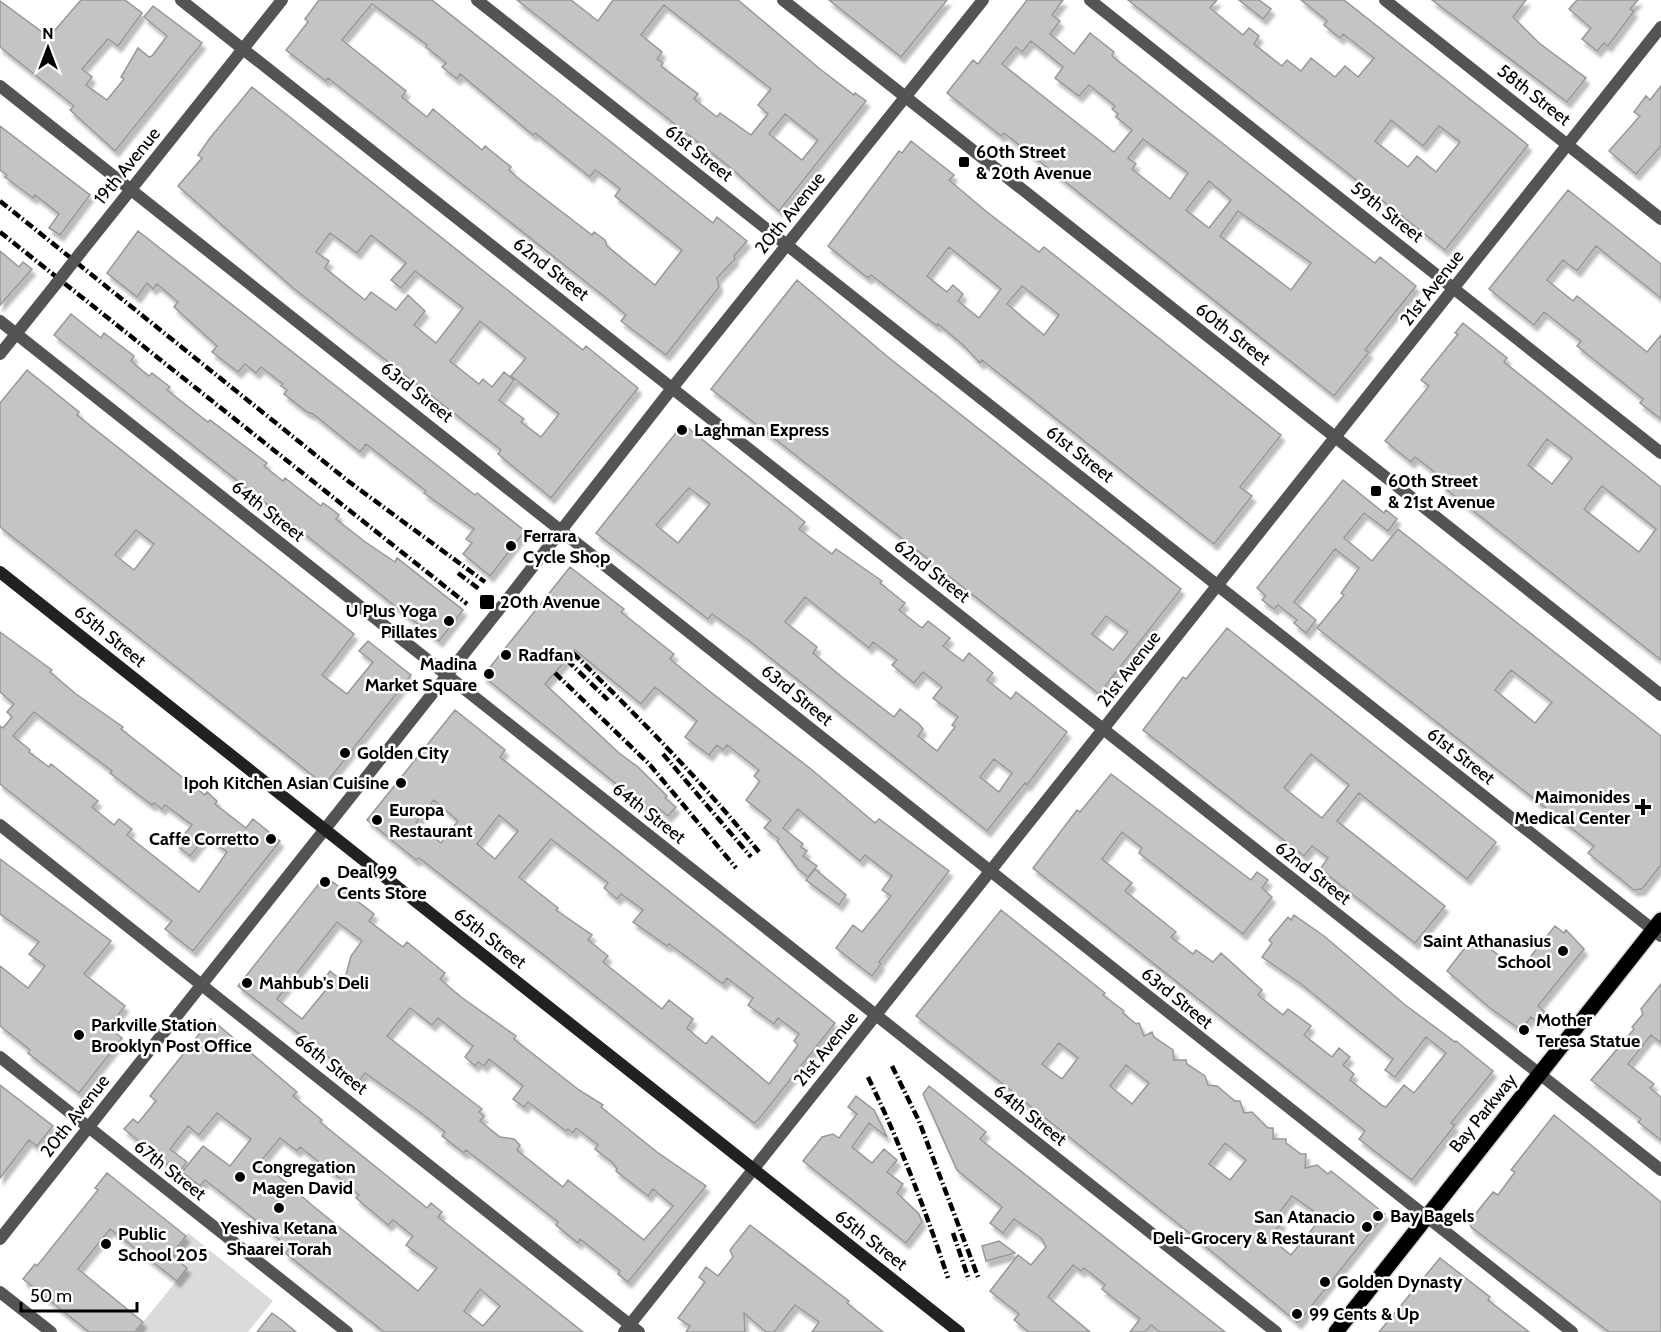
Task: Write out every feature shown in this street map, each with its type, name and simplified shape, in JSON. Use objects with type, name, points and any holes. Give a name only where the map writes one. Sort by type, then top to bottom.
[{"type":"main road","name":"65th Street","points":[[0,572],[959,1332]]},
{"type":"main road","name":"Bay Parkway","points":[[1336,1332],[1425,1216],[1658,929]]},
{"type":"street","name":"62nd Street","points":[[181,0],[1661,1170]]},
{"type":"street","name":"19th Avenue","points":[[0,354],[282,0]]},
{"type":"street","name":"61st Street","points":[[477,0],[1218,587],[1658,929]]},
{"type":"street","name":"60th Street","points":[[783,0],[1661,695]]},
{"type":"street","name":"20th Avenue","points":[[0,1239],[673,387],[983,0]]},
{"type":"street","name":"59th Street","points":[[1090,0],[1661,453]]},
{"type":"street","name":"58th Street","points":[[1385,0],[1661,219]]},
{"type":"street","name":"21st Avenue","points":[[631,1330],[753,1169],[1661,27]]},
{"type":"street","name":"63rd Street","points":[[0,86],[1572,1332]]},
{"type":"street","name":"64th Street","points":[[0,321],[1276,1332]]},
{"type":"street","name":"66th Street","points":[[0,825],[631,1330]]},
{"type":"street","name":"67th Street","points":[[0,1057],[347,1332]]},
{"type":"street","points":[[0,1292],[51,1332]]},
{"type":"shaded area","points":[[188,1233],[273,1301],[248,1332],[135,1332],[187,1268],[171,1255]]},
{"type":"building","points":[[81,0],[125,0],[142,13],[118,46],[108,39],[82,69],[92,77],[86,85],[107,100],[124,79],[121,77],[138,48],[149,57],[152,56],[167,36],[144,17],[153,6],[202,43],[115,151],[70,110],[74,106],[0,47],[0,1],[49,37]]},
{"type":"building","points":[[319,0],[432,0],[713,223],[717,217],[747,241],[734,256],[735,259],[717,278],[719,287],[666,355],[621,321],[626,315],[606,298],[328,78],[326,81],[286,50],[308,22],[305,19]],"holes":[[[372,4],[427,45],[426,47],[446,63],[442,67],[457,79],[460,74],[533,135],[535,133],[590,177],[595,170],[620,189],[615,196],[682,250],[655,285],[607,246],[605,240],[594,232],[592,235],[518,178],[509,170],[511,167],[485,146],[482,150],[433,109],[427,117],[402,97],[406,91],[342,40]]]},
{"type":"building","points":[[517,0],[571,0],[598,21],[613,0],[738,0],[820,69],[854,95],[855,93],[866,101],[779,211],[732,169]],"holes":[[[664,5],[771,89],[758,105],[768,114],[751,135],[720,113],[717,117],[694,99],[698,94],[661,66],[663,63],[657,59],[662,52],[641,35]],[[785,114],[818,140],[802,160],[769,134]]]},
{"type":"building","points":[[829,0],[947,0],[901,57]]},
{"type":"building","points":[[1027,0],[1063,0],[1052,15],[1060,21],[1050,34],[1074,54],[1090,33],[1114,52],[1112,56],[1354,247],[1375,263],[1380,257],[1416,286],[1365,350],[1369,352],[1334,396],[1004,133],[1001,136],[947,93],[973,60],[978,64]],"holes":[[[1031,41],[1063,67],[1055,78],[1079,96],[1089,85],[1115,106],[1112,109],[1118,114],[1116,117],[1132,130],[1114,152],[1002,64],[1016,47],[1022,52]],[[1143,139],[1188,173],[1170,199],[1132,169],[1136,164],[1128,158]],[[1209,181],[1231,200],[1209,228],[1186,210]],[[1238,211],[1311,263],[1291,290],[1220,236]]]},
{"type":"building","points":[[1128,0],[1217,0],[1210,8],[1243,35],[1249,28],[1259,36],[1254,44],[1282,66],[1287,60],[1301,71],[1311,58],[1335,77],[1345,66],[1358,77],[1374,58],[1343,34],[1340,38],[1324,25],[1327,21],[1301,0],[1344,0],[1528,145],[1445,250]],"holes":[[[1391,120],[1423,146],[1439,126],[1460,142],[1436,172],[1417,156],[1408,167],[1375,141]]]},
{"type":"building","points":[[1239,0],[1259,0],[1271,9],[1263,19]]},
{"type":"building","points":[[1432,0],[1526,0],[1513,17],[1539,43],[1586,78],[1567,102]]},
{"type":"building","points":[[1577,0],[1638,0],[1630,9],[1634,11],[1608,46],[1604,43],[1597,51],[1582,39],[1591,28],[1569,9]]},
{"type":"building","points":[[1661,86],[1661,146],[1636,174],[1609,151],[1640,116],[1634,112],[1646,96],[1650,100]]},
{"type":"building","points":[[252,87],[583,350],[586,346],[638,388],[551,498],[498,454],[501,450],[293,288],[178,186],[202,158],[198,155]],"holes":[[[330,233],[357,253],[371,235],[406,263],[391,280],[401,288],[415,271],[463,308],[436,343],[414,325],[425,311],[408,295],[396,310],[371,292],[365,300],[325,268],[329,261],[316,252]],[[480,321],[526,358],[511,376],[559,414],[541,437],[521,422],[524,419],[499,400],[514,380],[504,372],[492,387],[483,379],[479,384],[450,361]]]},
{"type":"building","points":[[0,126],[90,195],[60,235],[49,228],[59,214],[35,195],[33,198],[5,177],[7,175],[0,170]]},
{"type":"building","points":[[911,141],[954,175],[949,180],[987,212],[1039,252],[1044,247],[1281,435],[1240,487],[1252,496],[1214,544],[982,360],[980,363],[938,324],[937,326],[871,275],[868,278],[828,246],[899,151],[902,153]],"holes":[[[949,247],[1001,289],[979,318],[958,301],[963,294],[953,285],[947,292],[927,276]],[[1022,286],[1059,315],[1044,335],[1007,304]]]},
{"type":"building","points":[[1568,190],[1661,264],[1661,298],[1596,246],[1577,271],[1563,260],[1547,280],[1573,301],[1577,296],[1647,352],[1661,335],[1661,419],[1640,403],[1643,399],[1577,346],[1581,341],[1544,312],[1534,325],[1489,289]]},
{"type":"building","points":[[138,231],[475,495],[477,493],[525,531],[490,576],[463,554],[472,543],[466,539],[474,529],[424,493],[426,491],[366,444],[360,452],[284,394],[287,390],[281,386],[283,384],[261,367],[256,373],[245,364],[238,372],[212,352],[217,346],[174,307],[178,302],[157,284],[153,289],[147,283],[137,297],[107,273]]},
{"type":"building","points":[[0,251],[19,267],[23,262],[32,269],[0,305]]},
{"type":"building","points":[[797,280],[888,357],[1181,589],[1099,694],[941,570],[939,572],[930,565],[932,562],[711,389]],"holes":[[[1106,616],[1128,632],[1113,650],[1092,634]]]},
{"type":"building","points":[[71,314],[101,338],[104,333],[134,356],[131,361],[149,376],[152,373],[170,387],[167,390],[267,463],[264,466],[283,481],[285,478],[321,506],[323,503],[329,507],[339,515],[336,519],[364,541],[395,562],[397,558],[463,610],[439,641],[54,335]]},
{"type":"building","points":[[1463,323],[1507,358],[1504,362],[1661,487],[1661,660],[1442,486],[1446,481],[1415,457],[1411,462],[1385,441],[1429,386],[1421,380],[1458,334],[1455,333]],"holes":[[[1547,439],[1572,458],[1552,484],[1528,465]],[[1602,486],[1656,529],[1639,552],[1584,509]]]},
{"type":"building","points":[[27,370],[79,412],[77,415],[354,634],[322,675],[347,694],[373,662],[359,651],[368,641],[411,675],[327,782],[322,783],[0,527],[0,403]],"holes":[[[136,530],[154,544],[134,570],[115,555]]]},
{"type":"building","points":[[683,424],[805,522],[799,529],[832,554],[836,549],[882,581],[880,583],[905,603],[899,610],[922,628],[928,621],[950,638],[943,646],[963,661],[969,653],[993,673],[987,680],[1011,699],[1016,692],[1067,732],[1027,785],[1025,783],[987,831],[748,640],[712,614],[708,619],[596,533]],"holes":[[[689,488],[710,504],[678,543],[656,525]],[[805,597],[869,648],[873,642],[897,660],[892,665],[914,683],[923,672],[942,687],[933,698],[958,717],[952,725],[955,727],[937,751],[918,736],[923,729],[919,724],[900,709],[894,717],[813,653],[817,647],[785,622]],[[994,759],[1012,773],[999,792],[980,777]]]},
{"type":"building","points":[[1343,480],[1384,513],[1386,510],[1397,519],[1388,531],[1364,513],[1344,538],[1372,561],[1398,529],[1661,736],[1661,865],[1642,889],[1634,890],[1588,853],[1594,846],[1317,628],[1344,595],[1341,593],[1359,568],[1335,549],[1294,602],[1316,620],[1306,633],[1294,623],[1297,620],[1278,605],[1274,609],[1262,600],[1266,596],[1257,588]],"holes":[[[1511,670],[1552,702],[1535,723],[1495,690]]]},
{"type":"building","points":[[570,567],[624,609],[621,612],[674,654],[670,659],[708,690],[811,769],[875,823],[879,819],[949,871],[879,962],[881,964],[872,976],[836,948],[853,925],[862,932],[891,896],[882,890],[892,876],[865,855],[860,861],[798,809],[783,828],[803,844],[801,847],[807,851],[803,856],[817,866],[808,877],[798,869],[777,841],[779,839],[764,828],[771,820],[746,800],[760,781],[754,776],[759,770],[727,745],[723,750],[717,745],[709,755],[685,737],[697,721],[655,687],[641,704],[575,650],[545,684],[667,796],[665,798],[676,807],[668,816],[657,807],[652,813],[483,676]]},
{"type":"building","points":[[1227,628],[1496,842],[1467,879],[1359,793],[1337,821],[1445,906],[1415,943],[1320,869],[1328,858],[1312,846],[1304,856],[1143,730],[1183,677],[1186,679]],"holes":[[[1311,754],[1349,785],[1322,818],[1284,788]]]},
{"type":"building","points":[[0,632],[52,670],[50,672],[76,694],[123,727],[121,729],[205,795],[207,792],[217,801],[215,804],[246,828],[253,819],[280,841],[193,951],[165,929],[172,921],[0,784],[0,726],[3,728],[12,717],[7,712],[14,704],[0,692]],"holes":[[[34,712],[112,771],[110,773],[152,805],[154,803],[162,809],[165,805],[192,825],[176,845],[190,856],[206,836],[227,852],[199,892],[127,835],[132,829],[119,819],[114,825],[92,807],[98,801],[51,764],[49,767],[29,752],[30,750],[13,736]]]},
{"type":"building","points":[[455,710],[505,750],[500,757],[835,1023],[754,1123],[545,956],[419,858],[416,860],[367,820]],"holes":[[[434,800],[458,821],[441,843],[416,822]],[[499,815],[518,831],[495,859],[477,844]],[[551,839],[608,883],[604,888],[617,899],[621,894],[643,910],[633,922],[667,946],[669,944],[723,984],[727,978],[753,998],[748,1005],[774,1024],[778,1018],[799,1034],[794,1041],[798,1045],[769,1084],[712,1036],[706,1044],[696,1036],[687,1028],[693,1019],[669,1000],[662,1009],[603,962],[608,956],[588,940],[592,935],[556,910],[558,908],[519,877]]]},
{"type":"building","points":[[1111,774],[1251,880],[1257,872],[1268,880],[1262,888],[1272,897],[1243,934],[1139,853],[1142,848],[1122,832],[1102,859],[1132,883],[1125,891],[1176,932],[1171,937],[1193,954],[1196,950],[1213,962],[1221,953],[1262,990],[1258,995],[1283,1015],[1288,1009],[1311,1026],[1304,1035],[1332,1057],[1339,1048],[1350,1057],[1343,1065],[1354,1074],[1350,1080],[1383,1106],[1386,1107],[1404,1085],[1414,1093],[1446,1053],[1426,1037],[1395,1077],[1385,1070],[1393,1059],[1301,984],[1262,957],[1272,943],[1269,940],[1288,917],[1291,920],[1294,915],[1324,936],[1404,1004],[1493,1071],[1451,1123],[1455,1125],[1412,1180],[1359,1139],[1365,1131],[1033,868],[1077,810],[1080,812]]},
{"type":"building","points":[[0,859],[111,941],[84,974],[125,1006],[109,1027],[122,1038],[79,1093],[28,1053],[30,1050],[0,1026],[0,966],[28,988],[45,966],[29,954],[39,942],[0,914]]},
{"type":"building","points":[[815,869],[846,895],[839,905],[806,880]]},
{"type":"building","points":[[325,876],[374,914],[369,921],[403,947],[407,942],[445,973],[440,979],[461,997],[516,1036],[514,1039],[579,1090],[603,1105],[601,1107],[657,1152],[706,1186],[628,1282],[618,1274],[620,1271],[580,1239],[578,1243],[556,1225],[558,1222],[529,1199],[466,1150],[464,1153],[442,1136],[445,1132],[417,1110],[365,1073],[359,1081],[238,986]],"holes":[[[337,922],[362,941],[351,956],[344,982],[330,971],[323,981],[329,986],[302,1019],[277,999]],[[410,1008],[432,1025],[438,1018],[473,1046],[465,1057],[475,1066],[478,1062],[484,1066],[489,1059],[523,1086],[513,1099],[524,1107],[528,1102],[566,1131],[568,1129],[573,1133],[576,1128],[598,1145],[595,1149],[613,1163],[616,1171],[648,1196],[653,1189],[673,1206],[644,1240],[568,1180],[563,1187],[517,1150],[520,1145],[514,1139],[500,1137],[480,1121],[484,1116],[479,1112],[482,1109],[387,1036]]]},
{"type":"building","points":[[1001,910],[1105,993],[1103,995],[1124,1011],[1123,1013],[1136,1024],[1139,1023],[1144,1036],[1152,1032],[1154,1037],[1173,1050],[1174,1060],[1186,1060],[1187,1064],[1205,1076],[1208,1085],[1217,1086],[1235,1101],[1240,1101],[1244,1113],[1252,1112],[1268,1128],[1273,1128],[1273,1139],[1286,1139],[1286,1143],[1301,1154],[1306,1154],[1305,1168],[1317,1165],[1328,1174],[1331,1171],[1385,1214],[1298,1323],[1024,1101],[1022,1104],[1011,1095],[1013,1092],[916,1016]],"holes":[[[1059,1043],[1078,1058],[1062,1079],[1042,1064]],[[1126,1065],[1149,1083],[1132,1104],[1110,1086]],[[1225,1143],[1246,1160],[1230,1180],[1209,1164]],[[1292,1196],[1322,1217],[1291,1255],[1270,1238],[1282,1222],[1276,1217]]]},
{"type":"building","name":"Saint Athanasius School","points":[[1555,926],[1564,933],[1566,930],[1584,949],[1538,1006],[1545,1012],[1537,1022],[1531,1017],[1521,1030],[1490,1008],[1447,971],[1474,936],[1519,971]]},
{"type":"building","points":[[1661,984],[1661,1043],[1651,1035],[1628,1064],[1654,1084],[1650,1088],[1661,1097],[1661,1140],[1638,1122],[1641,1119],[1591,1080],[1634,1029],[1632,1027],[1643,1014],[1641,1009]]},
{"type":"building","points":[[211,1019],[297,1092],[293,1096],[322,1120],[320,1122],[427,1208],[431,1203],[442,1212],[438,1217],[583,1332],[384,1332],[285,1253],[290,1248],[238,1206],[205,1180],[200,1186],[182,1172],[203,1146],[230,1166],[251,1139],[217,1113],[199,1135],[188,1126],[170,1149],[187,1162],[178,1173],[124,1129],[133,1119],[138,1123],[156,1101],[150,1096]],"holes":[[[280,1138],[297,1151],[300,1147],[348,1185],[359,1195],[356,1198],[388,1225],[393,1220],[413,1236],[406,1245],[437,1268],[418,1291],[261,1161]],[[480,1289],[500,1306],[483,1326],[464,1311]]]},
{"type":"building","points":[[0,1085],[53,1126],[37,1146],[29,1140],[0,1178]]},
{"type":"building","points":[[929,1086],[986,1132],[980,1139],[1225,1332],[1160,1332],[1151,1325],[1145,1332],[1130,1332],[1140,1319],[1102,1289],[1105,1285],[1084,1268],[1081,1271],[1073,1265],[1048,1297],[1090,1332],[1029,1332],[1014,1320],[1019,1314],[990,1291],[1018,1255],[1031,1265],[1046,1247],[1041,1238],[1014,1219],[1003,1233],[990,1223],[1002,1207],[957,1170],[923,1094]]},
{"type":"building","points":[[856,1096],[874,1110],[887,1137],[869,1123],[852,1147],[872,1163],[884,1149],[897,1160],[887,1172],[903,1184],[897,1193],[919,1214],[922,1222],[906,1243],[803,1161],[822,1137],[833,1134],[839,1138],[857,1114],[848,1107]]},
{"type":"building","points":[[1554,1115],[1661,1202],[1661,1332],[1609,1332],[1471,1227],[1469,1222],[1493,1192],[1498,1195],[1515,1172],[1511,1170]]},
{"type":"building","name":"Public School 205","points":[[107,1173],[186,1236],[171,1255],[187,1268],[177,1281],[110,1229],[78,1269],[143,1322],[135,1332],[89,1332],[23,1279],[35,1264],[37,1266],[98,1190],[95,1188]]},
{"type":"building","points":[[750,1225],[849,1301],[847,1303],[883,1332],[812,1332],[819,1322],[795,1305],[774,1332],[766,1332],[744,1313],[745,1332],[686,1332],[690,1326],[678,1318],[705,1282],[699,1277],[706,1267],[718,1276],[733,1257],[730,1250]]},
{"type":"building","points":[[999,1241],[1015,1253],[986,1261],[982,1246]]},
{"type":"building","points":[[1440,1258],[1490,1297],[1488,1300],[1529,1332],[1379,1332]]},
{"type":"building","points":[[272,1313],[283,1321],[296,1332],[257,1332]]},
{"type":"railway","points":[[0,201],[348,481],[485,582]]},
{"type":"railway","points":[[0,232],[467,604]]},
{"type":"railway","points":[[458,573],[479,589]]},
{"type":"railway","points":[[573,653],[692,774],[759,852]]},
{"type":"railway","points":[[567,660],[608,700]]},
{"type":"railway","points":[[555,673],[650,765],[736,868]]},
{"type":"railway","points":[[663,754],[751,857]]},
{"type":"railway","points":[[892,1066],[919,1121],[978,1277]]},
{"type":"railway","points":[[868,1077],[911,1176],[948,1278]]},
{"type":"railway","points":[[953,1233],[969,1280]]},
{"type":"place","name":"60th Street & 20th Avenue","points":[[964,162]]},
{"type":"place","name":"Laghman Express","points":[[682,430]]},
{"type":"place","name":"60th Street & 21st Avenue","points":[[1376,491]]},
{"type":"place","name":"Ferrara Cycle Shop","points":[[511,546]]},
{"type":"place","name":"20th Avenue","points":[[487,602]]},
{"type":"place","name":"U Plus Yoga Pillates","points":[[449,621]]},
{"type":"place","name":"Radfan","points":[[506,655]]},
{"type":"place","name":"Madina Market Square","points":[[489,674]]},
{"type":"place","name":"Golden City","points":[[345,753]]},
{"type":"place","name":"Ipoh Kitchen Asian Cuisine","points":[[401,783]]},
{"type":"place","name":"Maimonides Medical Center","points":[[1643,807]]},
{"type":"place","name":"Europa Restaurant","points":[[377,820]]},
{"type":"place","name":"Caffe Corretto","points":[[271,839]]},
{"type":"place","name":"Deal 99 Cents Store","points":[[325,882]]},
{"type":"place","name":"Saint Athanasius School","points":[[1563,951]]},
{"type":"place","name":"Mahbub's Deli","points":[[247,983]]},
{"type":"place","name":"Mother Teresa Statue","points":[[1524,1030]]},
{"type":"place","name":"Parkville Station Brooklyn Post Office","points":[[79,1035]]},
{"type":"place","name":"Congregation Magen David","points":[[240,1177]]},
{"type":"place","name":"Yeshiva Ketana Shaarei Torah","points":[[279,1208]]},
{"type":"place","name":"Bay Bagels","points":[[1378,1216]]},
{"type":"place","name":"San Atanacio Deli-Grocery & Restaurant","points":[[1367,1227]]},
{"type":"place","name":"Public School 205","points":[[106,1244]]},
{"type":"place","name":"Golden Dynasty","points":[[1325,1282]]},
{"type":"place","name":"99 Cents & Up","points":[[1297,1314]]}]
